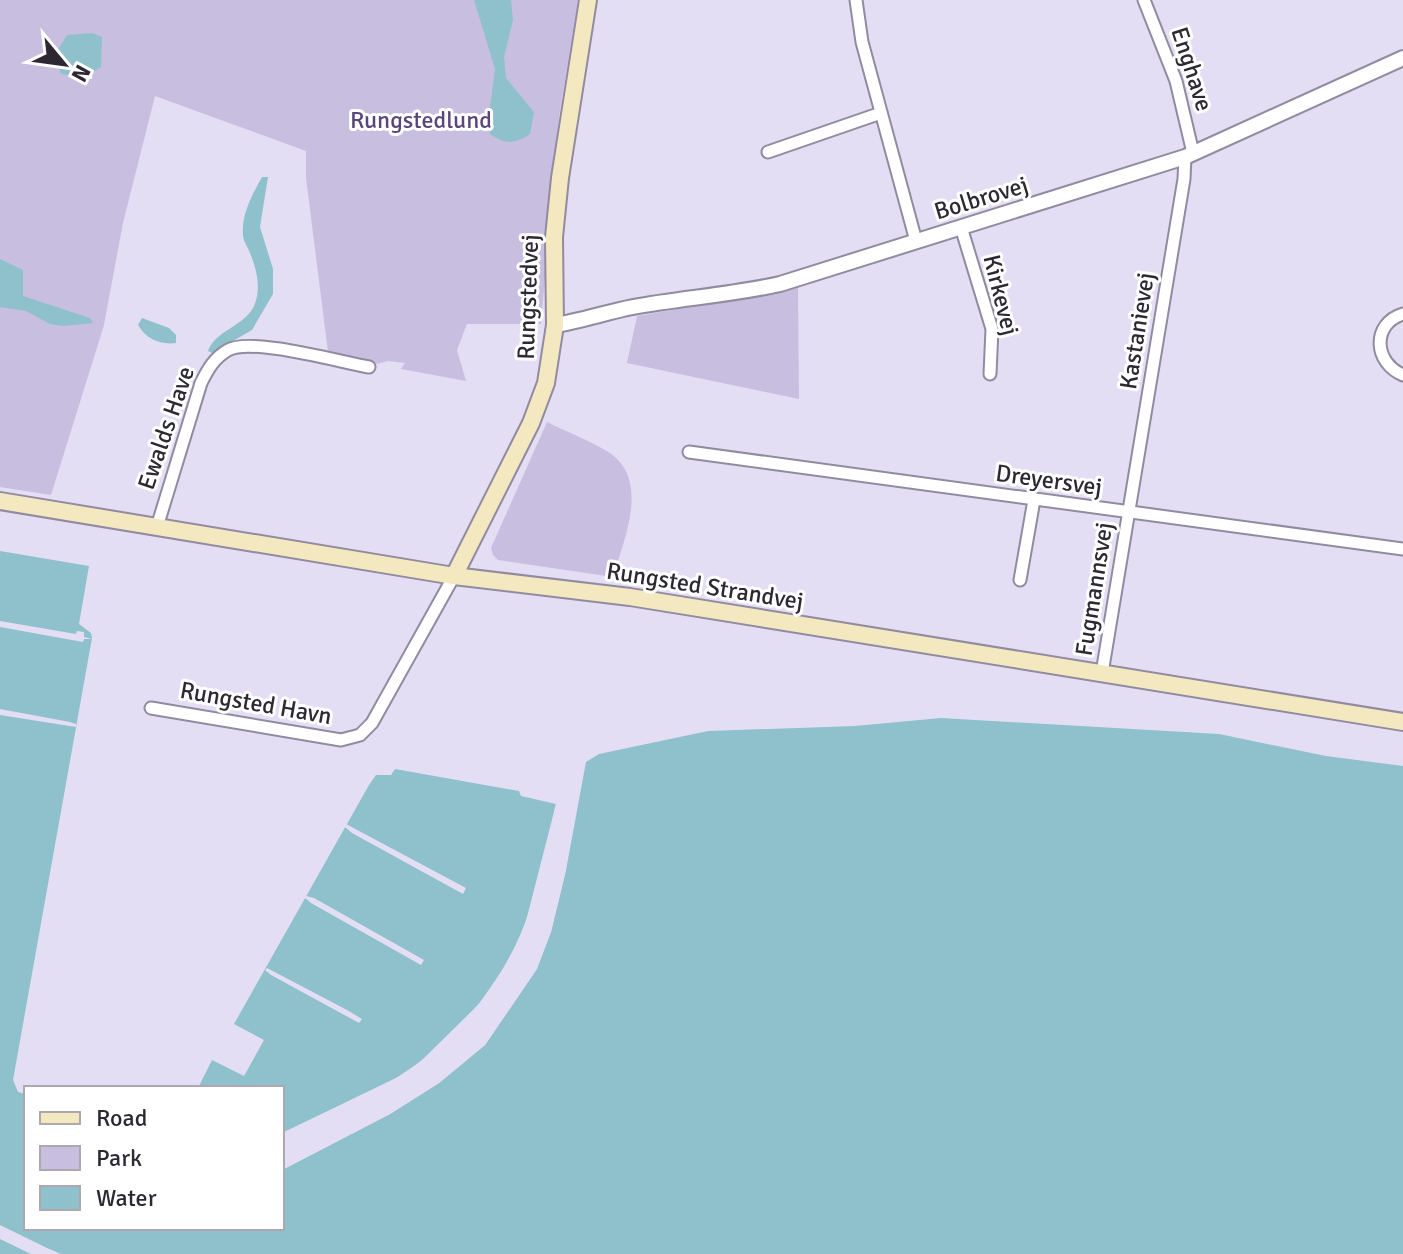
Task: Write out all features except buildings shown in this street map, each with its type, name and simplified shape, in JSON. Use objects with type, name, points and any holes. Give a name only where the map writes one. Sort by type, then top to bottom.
[{"type":"main road","name":"Rungstedvej","points":[[454,576],[541,401],[551,361],[555,325],[554,237],[559,187],[588,0]]},
{"type":"main road","name":"Rungsted Strandvej","points":[[0,501],[454,576],[630,597],[1403,722]]},
{"type":"street","points":[[856,0],[862,42],[916,241]]},
{"type":"street","name":"Enghave","points":[[1144,0],[1176,81],[1189,155]]},
{"type":"street","name":"Bolbrovej","points":[[555,325],[632,307],[755,289],[961,227],[1189,155],[1403,58]]},
{"type":"street","points":[[768,152],[881,113]]},
{"type":"street","name":"Kastanievej","points":[[1129,512],[1189,155]]},
{"type":"street","name":"Kirkevej","points":[[961,227],[992,329],[990,374]]},
{"type":"street","points":[[1403,314],[1390,320],[1383,328],[1379,347],[1387,365],[1403,375]]},
{"type":"street","name":"Ewalds Have","points":[[157,527],[201,383],[210,365],[230,348],[253,345],[369,367]]},
{"type":"street","name":"Dreyersvej","points":[[689,452],[1403,549]]},
{"type":"street","points":[[1020,580],[1034,500]]},
{"type":"street","name":"Fugmannsvej","points":[[1102,673],[1129,512]]},
{"type":"street","name":"Rungsted Havn","points":[[151,708],[328,738],[351,739],[372,723],[454,576]]},
{"type":"green space","name":"Rungstedlund","points":[[0,0],[578,0],[559,117],[541,324],[467,324],[457,350],[466,381],[401,369],[405,363],[388,361],[377,364],[328,352],[306,178],[306,151],[155,96],[123,223],[104,325],[51,495],[0,487]]},
{"type":"green space","points":[[798,288],[799,399],[627,363],[637,316]]},
{"type":"green space","points":[[547,422],[610,453],[622,465],[629,480],[631,512],[613,577],[498,560],[493,555],[491,548]]},
{"type":"water","points":[[474,0],[511,0],[513,20],[504,57],[506,78],[534,112],[530,134],[519,140],[505,141],[490,134],[495,69]]},
{"type":"water","points":[[92,33],[102,37],[101,67],[86,77],[61,74],[55,55],[67,35]]},
{"type":"water","points":[[262,177],[268,177],[260,227],[273,269],[273,294],[252,330],[212,353],[208,351],[211,344],[242,320],[256,301],[256,273],[243,228],[248,205]]},
{"type":"water","points":[[0,259],[23,270],[23,296],[90,318],[93,323],[50,324],[26,311],[0,307]]},
{"type":"water","points":[[142,318],[169,328],[176,335],[176,343],[159,342],[149,337],[138,325]]},
{"type":"water","points":[[0,551],[89,566],[79,624],[91,633],[92,638],[13,1080],[18,1092],[24,1094],[24,1230],[284,1230],[284,1169],[390,1114],[439,1083],[485,1045],[536,970],[551,932],[566,870],[586,762],[599,754],[708,731],[855,726],[941,718],[1219,734],[1326,756],[1403,766],[1403,1254],[0,1254]]},
{"type":"water","points":[[395,769],[519,791],[521,796],[556,804],[535,894],[522,932],[496,980],[462,1024],[442,1043],[384,1085],[284,1132],[284,1086],[199,1086],[212,1060],[244,1076],[264,1040],[234,1024],[369,785],[376,775],[391,775]]},
{"type":"pier","points":[[0,621],[76,634],[77,631],[84,632],[84,637],[92,639],[84,639],[83,642],[0,627]]},
{"type":"pier","points":[[0,709],[70,722],[76,727],[0,715]]},
{"type":"pier","points":[[556,804],[559,805],[535,907],[514,958],[483,1006],[444,1046],[400,1080],[284,1136],[284,1132],[398,1077],[420,1062],[480,1003],[511,957],[525,925]]},
{"type":"pier","points":[[346,824],[466,888],[463,894],[352,833],[345,827]]},
{"type":"pier","points":[[568,839],[566,870],[551,932],[537,969],[485,1045],[439,1083],[390,1114],[284,1169],[284,1164],[388,1110],[437,1080],[482,1042],[533,968],[547,931]]},
{"type":"pier","points":[[306,896],[424,960],[421,965],[311,903]]},
{"type":"pier","points":[[267,968],[362,1019],[359,1023],[271,975],[265,970]]},
{"type":"pier","points":[[0,1225],[61,1254],[31,1254],[0,1239]]}]
